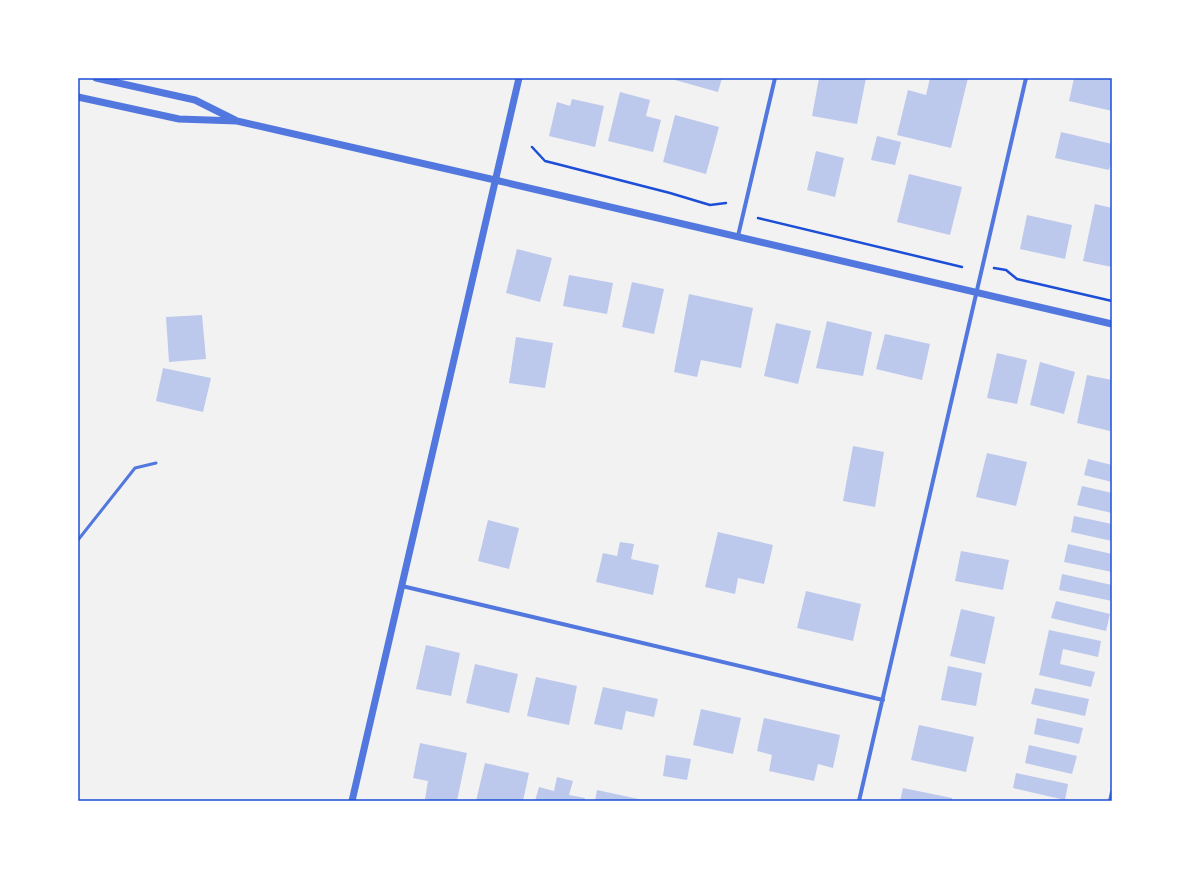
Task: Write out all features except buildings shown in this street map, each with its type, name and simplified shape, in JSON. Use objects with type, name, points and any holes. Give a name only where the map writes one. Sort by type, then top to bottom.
[{"type":"street","points":[[96,78],[195,100],[237,121]]},
{"type":"street","points":[[352,801],[519,78]]},
{"type":"street","points":[[738,236],[775,78]]},
{"type":"street","points":[[859,801],[1026,78]]},
{"type":"street","points":[[78,97],[179,120],[237,121],[738,236],[1112,324]]},
{"type":"street","points":[[402,586],[883,700]]},
{"type":"street","points":[[1110,801],[1112,792]]},
{"type":"lane","points":[[78,540],[135,468],[156,463]]},
{"type":"path","points":[[532,147],[545,161],[670,193],[710,205],[726,203]]},
{"type":"path","points":[[758,218],[962,267]]},
{"type":"path","points":[[991,267],[1006,270],[1017,279],[1112,301]]}]
